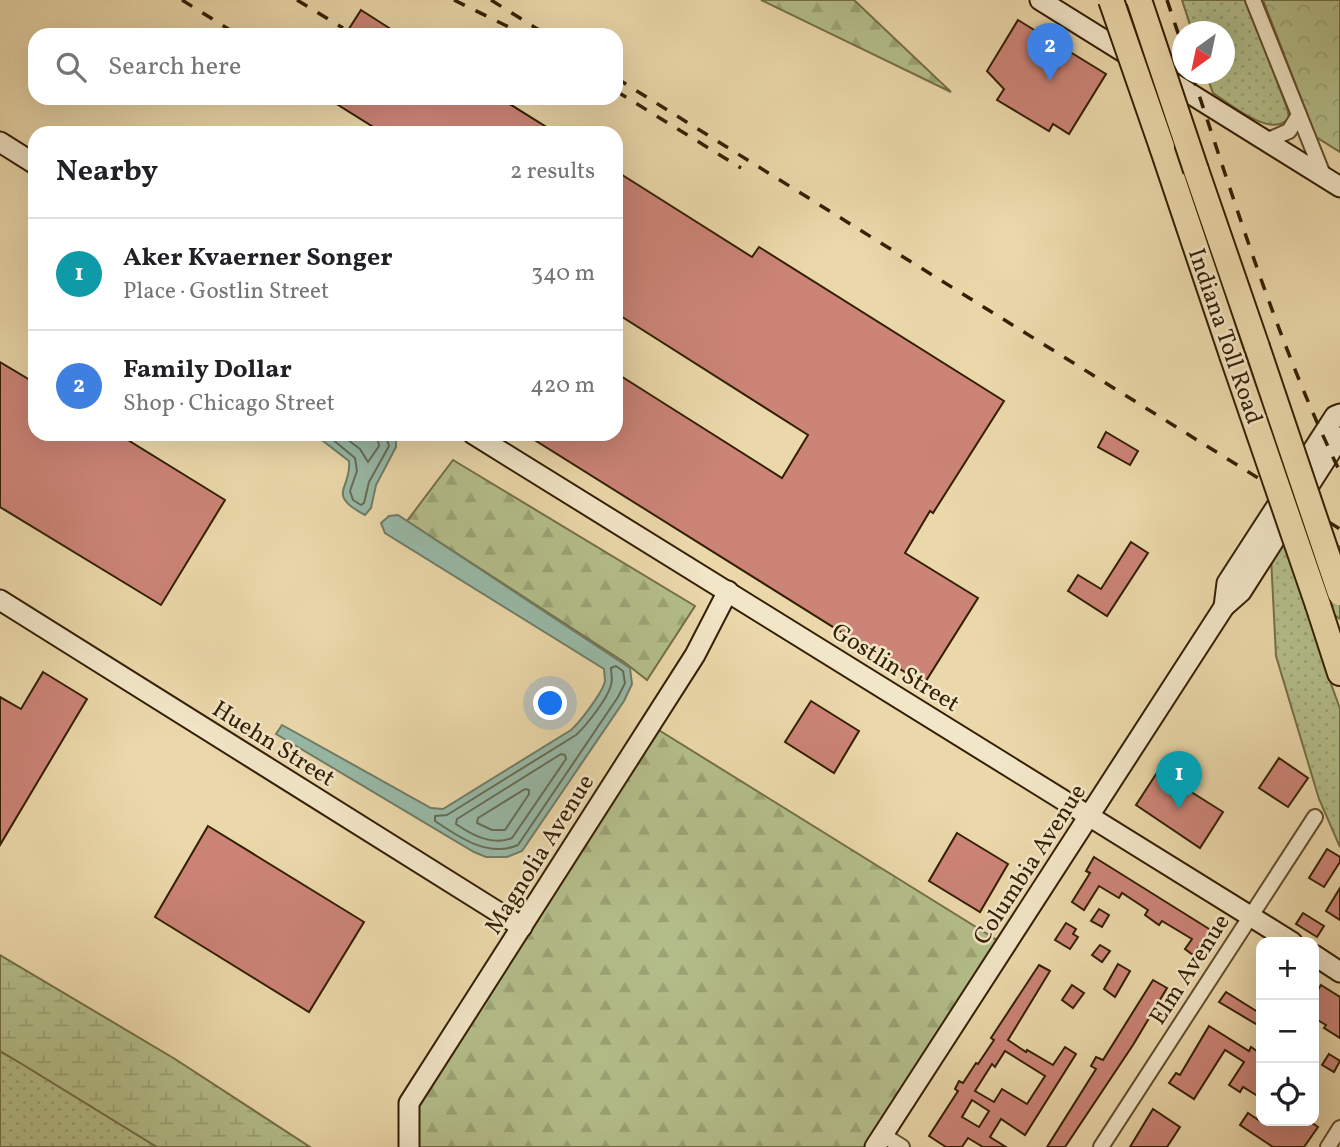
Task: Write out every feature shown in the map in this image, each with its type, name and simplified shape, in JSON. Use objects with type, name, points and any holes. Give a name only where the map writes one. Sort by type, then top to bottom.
[{"type":"highway","name":"Indiana Toll Road","points":[[1111,0],[1340,673]]},
{"type":"highway","name":"Indiana Toll Road","points":[[1139,0],[1340,593]]},
{"type":"street","points":[[1040,0],[1332,182]]},
{"type":"street","points":[[1252,0],[1299,115],[1332,182]]},
{"type":"street","points":[[1266,141],[1289,131],[1299,115]]},
{"type":"street","points":[[0,142],[28,160]]},
{"type":"street","name":"Columbia Avenue","points":[[1224,607],[1227,583],[1335,416],[1340,414]]},
{"type":"street","name":"Columbia Avenue","points":[[879,1141],[1224,607],[1241,592],[1340,437]]},
{"type":"street","name":"Gostlin Street","points":[[484,441],[1285,937]]},
{"type":"street","name":"Magnolia Avenue","points":[[409,1147],[409,1103],[695,655],[728,591]]},
{"type":"street","name":"Huehn Street","points":[[0,600],[522,927]]},
{"type":"street","name":"Elm Avenue","points":[[1101,1147],[1315,817]]},
{"type":"street","points":[[1319,958],[1340,972]]},
{"type":"street","points":[[1328,1147],[1340,1128]]},
{"type":"street","points":[[879,1141],[902,1147]]},
{"type":"green space","points":[[761,0],[854,0],[951,92]]},
{"type":"green space","points":[[1182,0],[1246,0],[1289,117],[1282,123],[1263,123],[1213,93],[1210,84],[1235,84],[1235,21],[1189,21]]},
{"type":"green space","points":[[1263,0],[1340,0],[1340,152],[1316,137]]},
{"type":"green space","points":[[453,460],[695,606],[647,680],[624,662],[407,521]]},
{"type":"green space","points":[[1297,521],[1340,547],[1340,619],[1330,612],[1310,612],[1319,650],[1340,709],[1340,847],[1319,799],[1276,656],[1271,557]]},
{"type":"green space","points":[[649,724],[1005,945],[875,1147],[409,1147],[409,1103]]},
{"type":"green space","points":[[0,955],[175,1059],[310,1147],[157,1147],[0,1051]]},
{"type":"green space","points":[[0,1051],[22,1064],[157,1147],[0,1147]]},
{"type":"water","points":[[323,441],[396,441],[396,447],[376,485],[371,508],[365,515],[346,502],[343,496],[349,461]]},
{"type":"water","points":[[398,515],[630,668],[632,684],[624,701],[522,851],[507,857],[486,857],[474,852],[276,734],[282,725],[431,808],[443,809],[571,730],[600,692],[605,681],[604,669],[385,533],[381,523],[389,516]]},
{"type":"building","points":[[361,10],[389,28],[349,28]]},
{"type":"building","points":[[1018,20],[1106,74],[1069,134],[1053,124],[1049,131],[997,100],[1004,89],[987,71]]},
{"type":"building","points":[[338,105],[511,105],[545,126],[372,126]]},
{"type":"building","points":[[623,175],[752,257],[759,247],[1004,401],[905,553],[978,598],[924,684],[536,441],[623,441],[623,377],[782,478],[808,435],[623,317]]},
{"type":"building","points":[[0,362],[28,379],[28,441],[129,441],[225,500],[161,605],[0,507]]},
{"type":"building","points":[[1106,432],[1138,451],[1130,465],[1098,447]]},
{"type":"building","points":[[1131,542],[1148,553],[1107,616],[1068,591],[1078,575],[1101,589]]},
{"type":"building","points":[[43,672],[87,699],[0,845],[0,697],[21,709]]},
{"type":"building","points":[[811,701],[859,731],[834,773],[785,742]]},
{"type":"building","points":[[1279,758],[1308,778],[1288,807],[1259,788]]},
{"type":"building","points":[[1158,771],[1223,812],[1200,848],[1136,805]]},
{"type":"building","points":[[208,826],[364,922],[309,1012],[155,917]]},
{"type":"building","points":[[957,833],[1008,864],[980,912],[929,881]]},
{"type":"building","points":[[1327,849],[1340,857],[1340,862],[1324,887],[1309,878]]},
{"type":"building","points":[[1094,857],[1214,932],[1206,945],[1202,942],[1193,955],[1185,949],[1192,939],[1162,921],[1159,925],[1145,915],[1148,910],[1122,893],[1119,898],[1099,886],[1084,910],[1072,902],[1090,873],[1086,871]]},
{"type":"building","points":[[1340,888],[1340,920],[1326,911]]},
{"type":"building","points":[[1099,909],[1109,915],[1102,927],[1091,921]]},
{"type":"building","points":[[1303,913],[1324,926],[1317,937],[1296,924]]},
{"type":"building","points":[[1066,923],[1076,929],[1073,934],[1078,937],[1070,949],[1055,940]]},
{"type":"building","points":[[1100,945],[1110,951],[1102,962],[1092,955]]},
{"type":"building","points":[[1118,964],[1130,971],[1115,997],[1104,989]]},
{"type":"building","points":[[1039,965],[1050,971],[1008,1040],[1053,1065],[1065,1047],[1076,1054],[1025,1135],[1001,1119],[990,1137],[1006,1147],[983,1147],[968,1138],[962,1147],[946,1147],[929,1136],[958,1091],[955,1089],[959,1081],[963,1083],[976,1063],[978,1064],[994,1040],[991,1038]],"holes":[[[1005,1051],[1045,1076],[1027,1104],[1002,1089],[994,1102],[975,1091],[992,1064],[995,1067]],[[972,1100],[989,1111],[979,1127],[962,1117]]]},
{"type":"building","points":[[1153,980],[1167,988],[1133,1045],[1065,1147],[1047,1147],[1096,1069],[1091,1066],[1096,1057],[1103,1060]]},
{"type":"building","points":[[1072,985],[1084,993],[1073,1008],[1062,1000]]},
{"type":"building","points":[[1321,985],[1340,997],[1340,1038],[1324,1028],[1326,1025],[1319,1021]]},
{"type":"building","points":[[1226,992],[1256,1011],[1256,1024],[1219,1002]]},
{"type":"building","points":[[1209,1026],[1249,1051],[1251,1047],[1256,1050],[1256,1095],[1243,1087],[1240,1092],[1229,1085],[1244,1062],[1225,1050],[1194,1099],[1169,1083],[1176,1073],[1180,1075]]},
{"type":"building","points":[[1329,1054],[1340,1061],[1334,1072],[1322,1065]]},
{"type":"building","points":[[1153,1109],[1180,1127],[1167,1147],[1130,1147]]},
{"type":"building","points":[[1248,1113],[1256,1118],[1256,1126],[1318,1127],[1304,1147],[1273,1147],[1240,1125]]},
{"type":"railway","points":[[182,0],[227,28]]},
{"type":"railway","points":[[297,0],[343,28]]},
{"type":"railway","points":[[454,0],[511,28]]},
{"type":"railway","points":[[491,0],[536,28]]},
{"type":"railway","points":[[1167,0],[1174,21]]},
{"type":"railway","points":[[623,82],[1340,529]]},
{"type":"railway","points":[[1195,84],[1278,325],[1340,472]]},
{"type":"railway","points":[[623,95],[741,168]]},
{"type":"place","name":"Family Dollar","points":[[1050,81]]},
{"type":"place","name":"Aker Kvaerner Songer","points":[[1179,809]]}]
